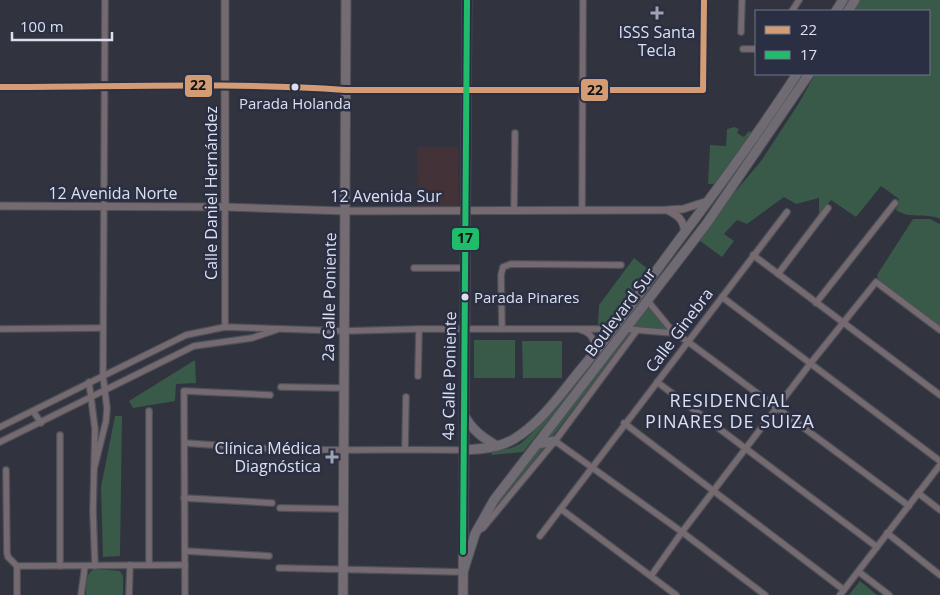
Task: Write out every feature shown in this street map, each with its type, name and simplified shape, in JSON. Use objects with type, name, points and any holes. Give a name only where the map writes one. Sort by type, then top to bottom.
[{"type":"highway","name":"Boulevard Sur","points":[[463,450],[497,446],[514,439],[531,426],[614,329],[709,201],[779,102],[795,75]]},
{"type":"highway","name":"Boulevard Sur","points":[[463,572],[477,530],[494,500],[707,223],[808,75]]},
{"type":"highway","points":[[464,415],[477,433],[497,446]]},
{"type":"highway","points":[[537,444],[555,441]]},
{"type":"main road","name":"2a Calle Poniente","points":[[343,595],[346,0]]},
{"type":"main road","name":"4a Calle Poniente","points":[[463,594],[467,0]]},
{"type":"street","points":[[94,469],[106,421],[107,408],[103,376],[105,0]]},
{"type":"street","name":"Calle Daniel Hernández","points":[[225,0],[225,327]]},
{"type":"street","points":[[582,210],[583,0]]},
{"type":"street","points":[[0,87],[225,87],[345,90],[703,90],[704,0]]},
{"type":"street","points":[[741,32],[742,0]]},
{"type":"street","points":[[743,48],[755,49]]},
{"type":"street","points":[[514,133],[514,210]]},
{"type":"street","name":"12 Avenida Sur","points":[[225,207],[345,211],[666,210],[683,208],[709,201]]},
{"type":"street","points":[[816,303],[895,203]]},
{"type":"street","name":"12 Avenida Norte","points":[[0,206],[225,207]]},
{"type":"street","points":[[778,274],[828,208]]},
{"type":"street","points":[[666,210],[676,214],[681,219],[685,232]]},
{"type":"street","name":"Calle Ginebra","points":[[540,536],[624,423],[787,212]]},
{"type":"street","points":[[754,255],[940,395]]},
{"type":"street","points":[[502,329],[503,267],[511,264],[621,265]]},
{"type":"street","points":[[414,268],[465,268]]},
{"type":"street","points":[[651,576],[682,532],[810,364],[876,282],[940,330]]},
{"type":"street","points":[[722,297],[940,461]]},
{"type":"street","points":[[647,300],[674,333],[909,506]]},
{"type":"street","points":[[627,311],[621,324],[621,327],[625,330],[674,333]]},
{"type":"street","points":[[0,427],[186,336],[225,327],[344,331],[420,328],[614,329]]},
{"type":"street","points":[[0,329],[103,328]]},
{"type":"street","points":[[418,376],[420,328]]},
{"type":"street","points":[[0,442],[194,346],[252,338],[280,329]]},
{"type":"street","points":[[576,329],[586,332],[592,337],[596,351]]},
{"type":"street","points":[[477,530],[483,528],[555,441],[637,330]]},
{"type":"street","points":[[89,382],[94,429],[93,510],[95,566]]},
{"type":"street","points":[[657,382],[745,450],[877,547]]},
{"type":"street","points":[[281,387],[343,388]]},
{"type":"street","points":[[186,595],[184,391],[270,395]]},
{"type":"street","points":[[406,397],[406,449]]},
{"type":"street","points":[[33,411],[40,423]]},
{"type":"street","points":[[149,411],[149,565]]},
{"type":"street","points":[[624,423],[714,490],[842,593],[940,465]]},
{"type":"street","points":[[60,435],[60,566]]},
{"type":"street","points":[[555,441],[592,466],[765,595]]},
{"type":"street","points":[[185,443],[272,449]]},
{"type":"street","points":[[281,449],[344,451],[463,450]]},
{"type":"street","points":[[6,470],[7,553],[8,557],[17,566],[17,595]]},
{"type":"street","points":[[918,493],[940,510]]},
{"type":"street","points":[[184,498],[272,503]]},
{"type":"street","points":[[280,508],[343,509]]},
{"type":"street","points":[[561,509],[676,595]]},
{"type":"street","points":[[888,533],[940,575]]},
{"type":"street","points":[[185,551],[269,556]]},
{"type":"street","points":[[129,595],[130,565]]},
{"type":"street","points":[[17,566],[185,565]]},
{"type":"street","points":[[81,595],[85,566]]},
{"type":"street","points":[[279,568],[463,572]]},
{"type":"street","points":[[859,572],[889,595]]},
{"type":"shaded area","points":[[417,147],[458,147],[459,207],[418,207]]},
{"type":"green space","points":[[859,0],[940,0],[940,219],[928,216],[907,215],[896,210],[899,199],[881,186],[856,217],[831,200],[819,214],[819,198],[796,204],[784,197],[747,224],[737,220],[724,234],[734,241],[722,257],[696,238],[761,161],[799,103],[814,75],[930,75],[930,10],[854,10]]},
{"type":"green space","points":[[734,127],[739,129],[737,133],[744,137],[749,131],[753,134],[715,184],[708,184],[710,145],[726,146],[727,129]]},
{"type":"green space","points":[[913,219],[930,219],[940,224],[940,327],[886,286],[879,283],[877,275]]},
{"type":"green space","points":[[634,258],[649,270],[612,321],[598,325],[599,305]]},
{"type":"green space","points":[[648,305],[669,331],[631,328]]},
{"type":"green space","points":[[624,334],[631,334],[493,514],[486,512]]},
{"type":"green space","points":[[474,340],[515,340],[515,378],[474,378]]},
{"type":"green space","points":[[522,341],[562,341],[562,378],[523,378]]},
{"type":"green space","points":[[598,350],[603,352],[523,452],[491,455],[493,451],[511,448],[520,444],[533,432]]},
{"type":"green space","points":[[195,360],[196,383],[176,384],[175,401],[133,408],[129,401]]},
{"type":"green space","points":[[115,416],[122,416],[120,556],[103,557],[101,487]]},
{"type":"green space","points":[[95,569],[120,571],[123,576],[123,595],[86,595],[86,583],[89,573]]},
{"type":"green space","points":[[860,581],[877,595],[849,595]]},
{"type":"transit line","name":"17","points":[[463,552],[467,0]]},
{"type":"transit line","name":"22","points":[[0,87],[259,86],[345,90],[703,90],[704,0]]},
{"type":"place","name":"ISSS Santa Tecla","points":[[657,13]]},
{"type":"place","name":"Parada Holanda","points":[[295,87]]},
{"type":"place","name":"Parada Pinares","points":[[465,297]]},
{"type":"place","name":"Clínica Médica Diagnóstica","points":[[332,457]]},
{"type":"district","name":"RESIDENCIAL PINARES DE SUIZA","points":[[730,411]]}]
